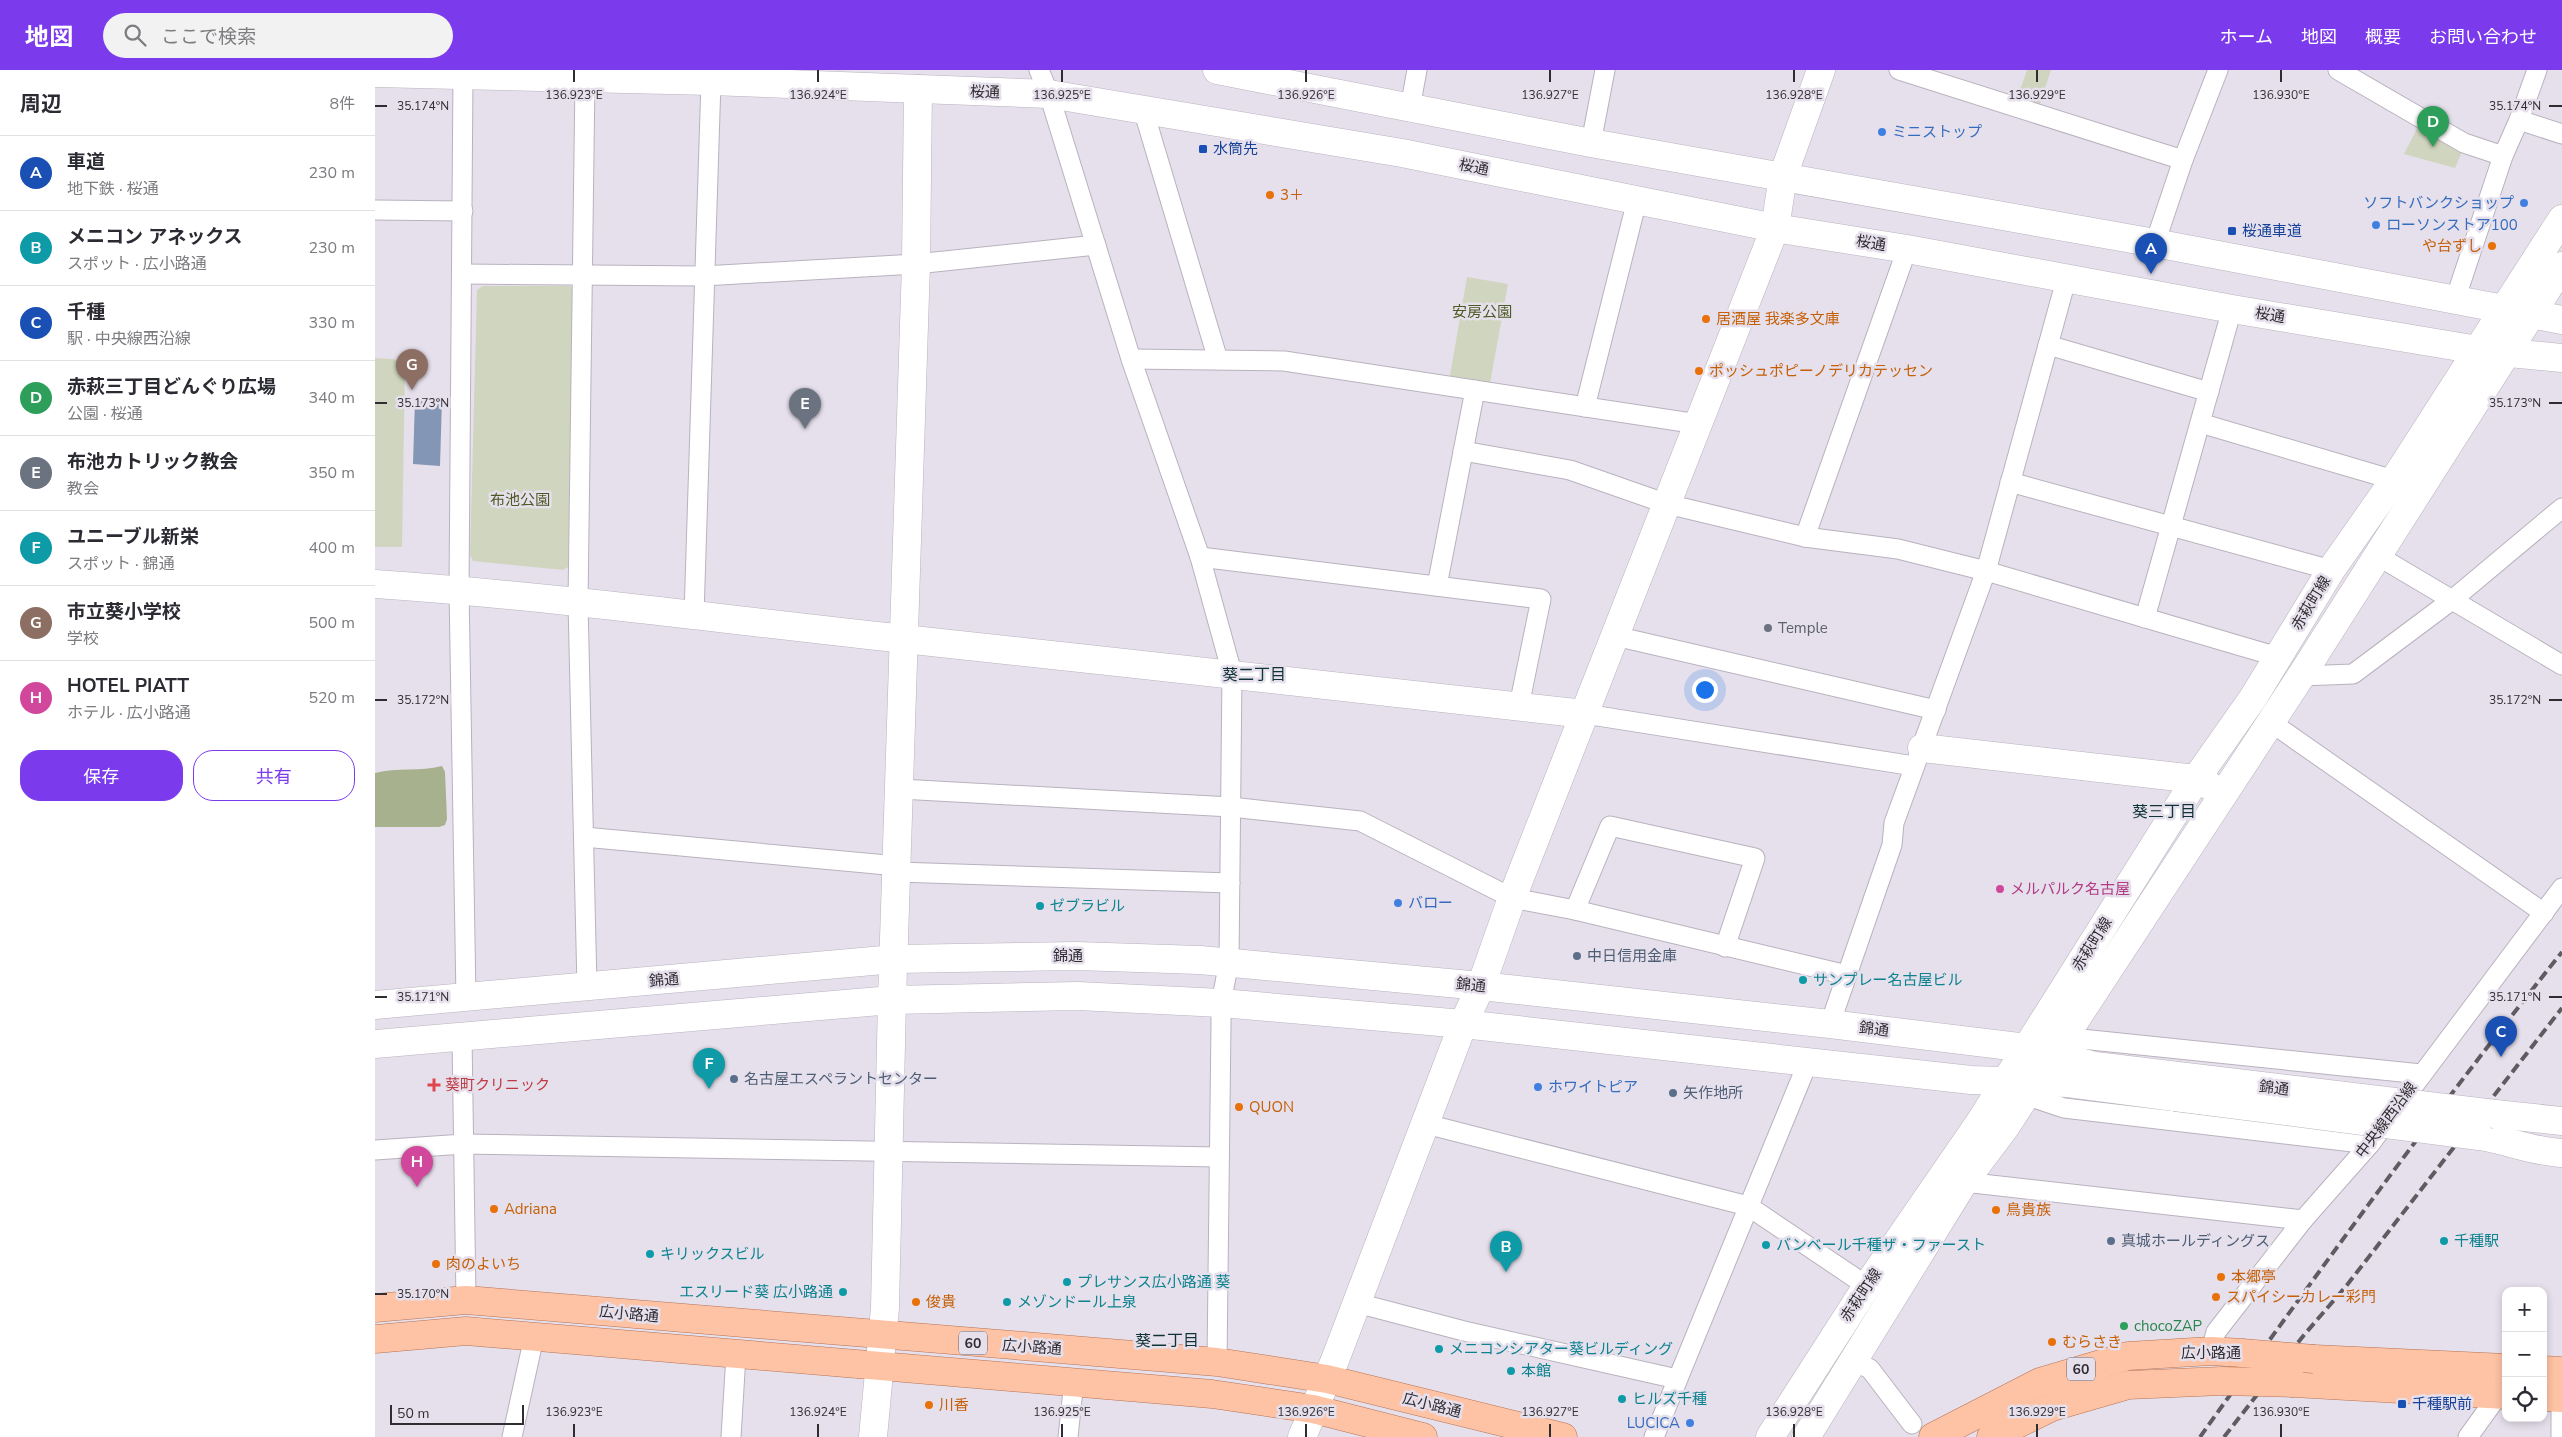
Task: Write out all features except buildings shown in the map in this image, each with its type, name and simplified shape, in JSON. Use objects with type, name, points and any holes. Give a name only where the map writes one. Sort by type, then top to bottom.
[{"type":"main road","name":"広小路通","points":[[375,1308],[466,1300],[1217,1362],[1327,1379],[1563,1437]]},
{"type":"main road","name":"広小路通","points":[[375,1339],[467,1331],[736,1355],[1074,1381],[1212,1394],[1313,1409],[1423,1437]]},
{"type":"main road","name":"広小路通","points":[[1922,1430],[2049,1379],[2128,1356],[2211,1351],[2502,1368]]},
{"type":"main road","points":[[2547,1370],[2562,1371]]},
{"type":"main road","name":"広小路通","points":[[1991,1437],[2053,1407],[2128,1385],[2222,1381],[2502,1395]]},
{"type":"street","points":[[1217,70],[1268,74],[1410,108],[1591,143],[2155,243],[2562,320]]},
{"type":"street","points":[[1410,108],[1417,70]]},
{"type":"street","points":[[1591,143],[1605,70]]},
{"type":"street","points":[[1302,1437],[1357,1303],[1463,1024],[1481,986],[1512,898],[1775,228],[1783,176],[1820,70]]},
{"type":"street","points":[[2155,243],[2183,160],[2218,70]]},
{"type":"street","points":[[2337,70],[2463,143],[2503,156]]},
{"type":"street","points":[[2455,300],[2503,156],[2519,120],[2537,70]]},
{"type":"street","points":[[1904,71],[2183,160]]},
{"type":"street","name":"桜通","points":[[375,73],[711,81],[918,89],[1044,82],[1143,109],[1402,153],[1775,228],[1907,249],[2066,280],[2478,350],[2562,358]]},
{"type":"street","points":[[463,76],[463,274],[459,590],[466,998]]},
{"type":"street","points":[[585,78],[578,603],[587,987]]},
{"type":"street","points":[[694,615],[703,276],[711,81]]},
{"type":"street","points":[[1044,82],[1131,359],[1200,557],[1232,673],[1229,962],[1221,1003],[1217,1362]]},
{"type":"street","points":[[873,1437],[884,1336],[890,1152],[892,1000],[895,958],[916,264],[918,89]]},
{"type":"street","points":[[1143,109],[1218,360]]},
{"type":"street","points":[[2519,120],[2562,134]]},
{"type":"street","points":[[1585,407],[1637,200]]},
{"type":"street","points":[[375,210],[463,211]]},
{"type":"street","points":[[2518,312],[2562,219]]},
{"type":"street","points":[[463,274],[703,276],[916,264],[1096,245]]},
{"type":"street","points":[[1805,537],[1907,249]]},
{"type":"street","points":[[2518,312],[2562,266]]},
{"type":"street","points":[[1830,1024],[1892,844],[1894,822],[1986,571],[2066,280]]},
{"type":"street","points":[[2145,618],[2232,309]]},
{"type":"street","name":"赤萩町線","points":[[2047,1047],[2196,779],[2253,698],[2331,570],[2394,480],[2478,350],[2518,312]]},
{"type":"street","name":"赤萩町線","points":[[1806,1437],[2021,1087],[2223,793],[2378,556],[2505,352],[2518,312]]},
{"type":"street","points":[[2048,345],[2209,392]]},
{"type":"street","points":[[1131,359],[1285,361],[1699,424]]},
{"type":"street","points":[[1437,586],[1475,390]]},
{"type":"street","points":[[2201,423],[2394,480]]},
{"type":"street","points":[[1463,451],[1570,470],[1667,504],[1805,537],[1898,549],[1986,571],[2278,658]]},
{"type":"street","points":[[2010,482],[2331,570]]},
{"type":"street","points":[[2301,676],[2353,674],[2452,600],[2562,508]]},
{"type":"street","points":[[2378,556],[2562,665]]},
{"type":"street","points":[[1200,557],[1541,599],[1519,706]]},
{"type":"street","points":[[375,584],[459,590],[1232,673],[1585,714],[1918,757],[2196,779],[2223,793]]},
{"type":"street","points":[[1615,636],[1936,710]]},
{"type":"street","points":[[2269,721],[2544,912]]},
{"type":"street","points":[[900,789],[1231,806],[1360,821],[1512,898],[1575,910],[1847,975]]},
{"type":"street","points":[[1575,910],[1610,826],[1755,858],[1725,947]]},
{"type":"street","points":[[584,837],[897,869],[1230,883]]},
{"type":"street","name":"中央線西沿線","points":[[2211,1351],[2216,1332],[2303,1220],[2370,1144],[2562,888]]},
{"type":"street","name":"錦通","points":[[375,1005],[895,958],[1076,956],[1229,962],[1481,986],[2047,1047],[2095,1066],[2176,1087],[2497,1139],[2546,1152],[2562,1153]]},
{"type":"street","name":"錦通","points":[[375,1044],[892,1000],[1078,996],[1221,1003],[1463,1024],[2021,1087],[2068,1083],[2176,1087],[2562,1121]]},
{"type":"street","points":[[462,1037],[466,1300]]},
{"type":"street","points":[[2047,1047],[2421,1074]]},
{"type":"street","points":[[1654,1437],[1808,1062]]},
{"type":"street","points":[[2021,1087],[2073,1109],[2370,1144]]},
{"type":"street","name":"赤萩町線","points":[[1770,1437],[1867,1286],[1941,1180],[2021,1087]]},
{"type":"street","points":[[1426,1124],[1748,1206],[1867,1286]]},
{"type":"street","points":[[375,1150],[464,1144],[1219,1157]]},
{"type":"street","points":[[1964,1182],[2303,1220]]},
{"type":"street","points":[[1357,1303],[1464,1331],[1677,1379]]},
{"type":"street","points":[[512,1437],[534,1337]]},
{"type":"street","points":[[731,1437],[736,1355]]},
{"type":"street","points":[[1853,1360],[1870,1369],[1922,1430]]},
{"type":"street","points":[[1069,1437],[1074,1381]]},
{"type":"street","points":[[2468,1437],[2502,1395]]},
{"type":"street","points":[[2555,1397],[2561,1437]]},
{"type":"green space","points":[[2027,70],[2051,70],[2039,107],[2017,99]]},
{"type":"green space","points":[[2419,125],[2463,149],[2455,168],[2404,154]]},
{"type":"green space","name":"安房公園","points":[[1467,277],[1508,284],[1490,383],[1450,376]]},
{"type":"green space","name":"布池公園","points":[[483,286],[570,286],[573,289],[568,567],[563,570],[473,561],[470,555],[477,290]]},
{"type":"green space","points":[[375,358],[394,359],[405,367],[402,547],[375,547]]},
{"type":"green space","points":[[442,766],[445,772],[447,819],[445,825],[439,827],[375,827],[375,773]]},
{"type":"water","points":[[415,398],[442,399],[440,466],[413,464]]},
{"type":"railway","points":[[2200,1437],[2378,1192],[2562,952]]},
{"type":"railway","points":[[2224,1437],[2304,1335],[2347,1285],[2562,1008]]},
{"type":"place","name":"ミニストップ","points":[[1882,132]]},
{"type":"place","name":"赤萩三丁目どんぐり広場","points":[[2433,147]]},
{"type":"place","name":"水筒先","points":[[1203,149]]},
{"type":"place","name":"3＋","points":[[1270,195]]},
{"type":"place","name":"ソフトバンクショップ","points":[[2524,203]]},
{"type":"place","name":"ローソンストア100","points":[[2376,225]]},
{"type":"place","name":"桜通車道","points":[[2232,231]]},
{"type":"place","name":"や台ずし","points":[[2492,246]]},
{"type":"place","name":"車道","points":[[2151,274]]},
{"type":"place","name":"居酒屋 我楽多文庫","points":[[1706,319]]},
{"type":"place","name":"ポッシュポピーノデリカテッセン","points":[[1699,371]]},
{"type":"place","name":"市立葵小学校","points":[[412,390]]},
{"type":"place","name":"布池カトリック教会","points":[[805,429]]},
{"type":"place","name":"Temple","points":[[1768,628]]},
{"type":"place","name":"メルパルク名古屋","points":[[2000,889]]},
{"type":"place","name":"バロー","points":[[1398,903]]},
{"type":"place","name":"ゼブラビル","points":[[1040,906]]},
{"type":"place","name":"中日信用金庫","points":[[1577,956]]},
{"type":"place","name":"サンプレー名古屋ビル","points":[[1803,980]]},
{"type":"place","name":"千種","points":[[2501,1057]]},
{"type":"place","name":"名古屋エスペラントセンター","points":[[734,1079]]},
{"type":"place","name":"葵町クリニック","points":[[434,1085]]},
{"type":"place","name":"ホワイトピア","points":[[1538,1087]]},
{"type":"place","name":"ユニーブル新栄","points":[[709,1089]]},
{"type":"place","name":"矢作地所","points":[[1673,1093]]},
{"type":"place","name":"QUON","points":[[1239,1107]]},
{"type":"place","name":"HOTEL PIATT","points":[[417,1187]]},
{"type":"place","name":"Adriana","points":[[494,1209]]},
{"type":"place","name":"鳥貴族","points":[[1996,1210]]},
{"type":"place","name":"真城ホールディングス","points":[[2111,1241]]},
{"type":"place","name":"千種駅","points":[[2444,1241]]},
{"type":"place","name":"バンベール千種ザ・ファースト","points":[[1766,1245]]},
{"type":"place","name":"キリックスビル","points":[[650,1254]]},
{"type":"place","name":"肉のよいち","points":[[436,1264]]},
{"type":"place","name":"メニコン アネックス","points":[[1506,1272]]},
{"type":"place","name":"本郷亭","points":[[2221,1277]]},
{"type":"place","name":"プレサンス広小路通 葵","points":[[1067,1282]]},
{"type":"place","name":"エスリード葵 広小路通","points":[[843,1292]]},
{"type":"place","name":"スパイシーカレー彩門","points":[[2216,1297]]},
{"type":"place","name":"俊貴","points":[[916,1302]]},
{"type":"place","name":"メゾンドール上泉","points":[[1007,1302]]},
{"type":"place","name":"chocoZAP","points":[[2124,1326]]},
{"type":"place","name":"むらさき","points":[[2052,1342]]},
{"type":"place","name":"メニコンシアター葵ビルディング","points":[[1439,1349]]},
{"type":"place","name":"本館","points":[[1511,1371]]},
{"type":"place","name":"ヒルズ千種","points":[[1622,1399]]},
{"type":"place","name":"千種駅前","points":[[2402,1404]]},
{"type":"place","name":"川香","points":[[929,1405]]},
{"type":"place","name":"LUCICA","points":[[1690,1423]]},
{"type":"district","name":"葵二丁目","points":[[1254,675]]},
{"type":"district","name":"葵三丁目","points":[[2164,812]]},
{"type":"district","name":"葵二丁目","points":[[1167,1341]]}]
